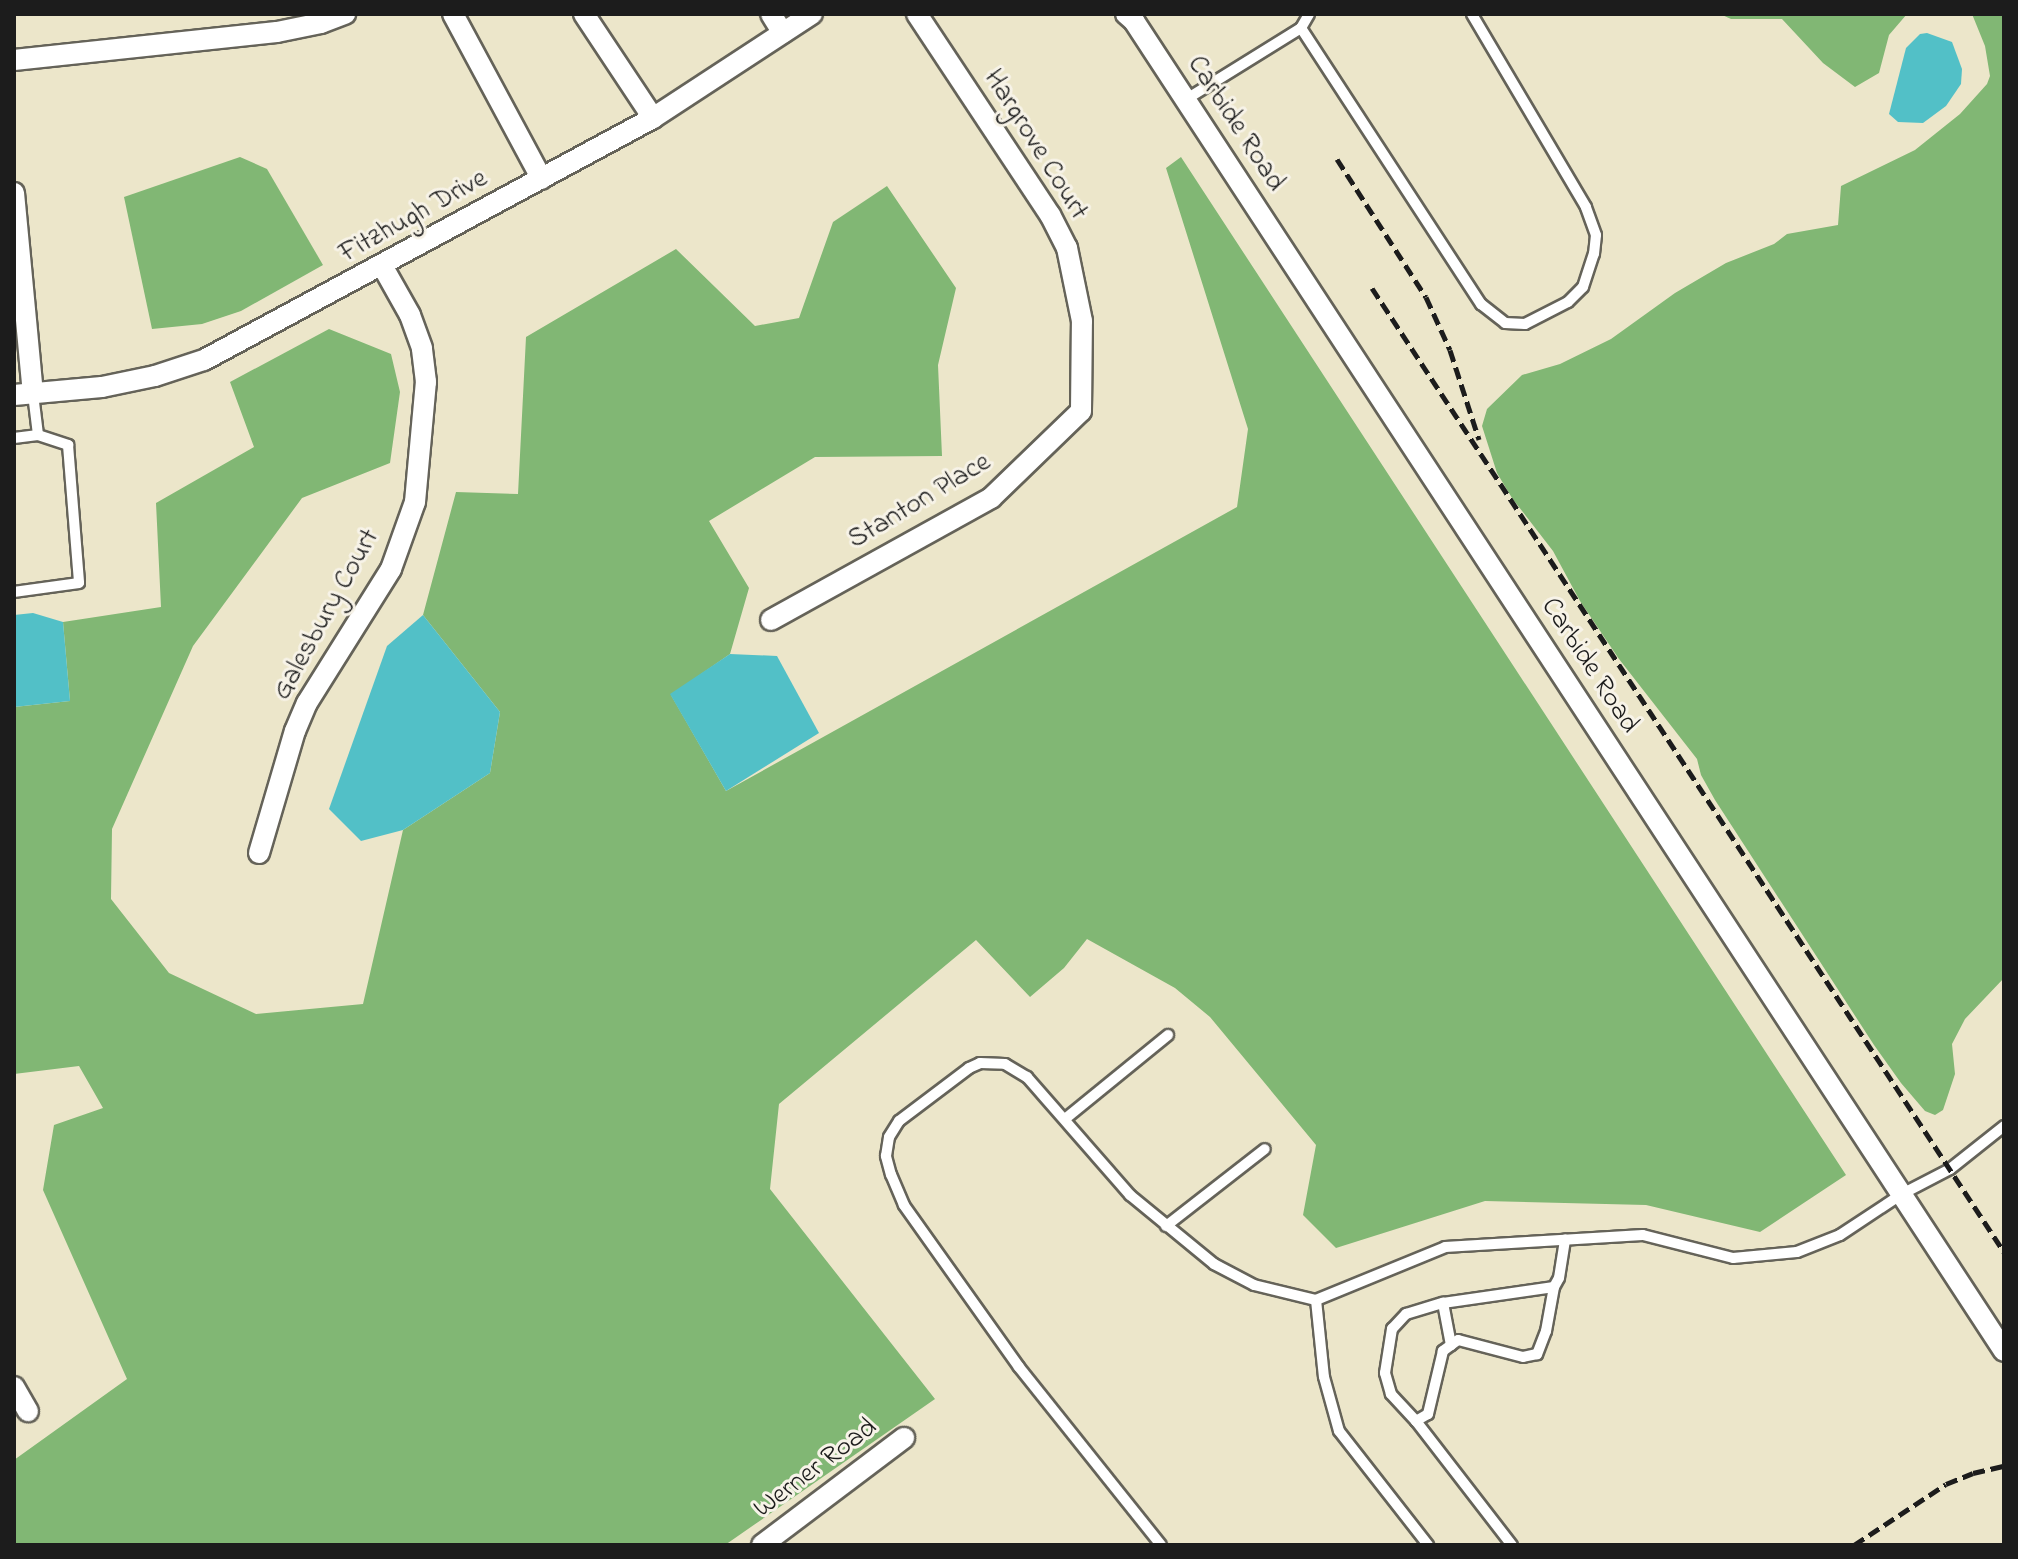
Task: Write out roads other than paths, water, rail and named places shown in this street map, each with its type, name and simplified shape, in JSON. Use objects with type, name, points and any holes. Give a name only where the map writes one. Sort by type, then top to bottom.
[{"type":"street","points":[[14,60],[277,32],[321,23],[345,14]]},
{"type":"street","points":[[453,14],[542,179]]},
{"type":"street","points":[[584,14],[653,118]]},
{"type":"street","points":[[771,14],[783,33]]},
{"type":"street","name":"Fitzhugh Drive","points":[[24,394],[102,387],[155,376],[204,360],[383,267],[653,118],[812,14]]},
{"type":"street","name":"Hargrove Court","points":[[917,14],[1050,215],[1067,248],[1082,321],[1081,411]]},
{"type":"street","name":"Carbide Road","points":[[1126,14],[1134,21],[2004,1351]]},
{"type":"street","points":[[14,193],[24,394]]},
{"type":"street","name":"Galesbury Court","points":[[259,853],[295,731],[307,703],[391,569],[415,502],[426,382],[422,348],[410,315],[383,267]]},
{"type":"street","name":"Stanton Place","points":[[771,620],[991,498],[1081,411]]},
{"type":"street","points":[[14,1387],[28,1411]]},
{"type":"street","name":"Werner Road","points":[[762,1545],[904,1438]]},
{"type":"lane","points":[[1185,100],[1301,28],[1309,14]]},
{"type":"lane","points":[[1301,28],[1493,317],[1505,323],[1525,324],[1568,302],[1583,287],[1594,254],[1596,235],[1586,207],[1472,14]]},
{"type":"lane","points":[[24,394],[38,435]]},
{"type":"lane","points":[[14,438],[38,435],[68,445],[79,583],[14,592]]},
{"type":"lane","points":[[1065,1119],[1168,1035]]},
{"type":"lane","points":[[1161,1545],[1019,1367],[904,1205],[886,1156],[889,1137],[899,1121],[980,1063],[1005,1064],[1016,1069],[1065,1119],[1130,1195],[1214,1264],[1254,1285],[1316,1300],[1445,1247],[1643,1235],[1733,1258],[1797,1252],[1840,1235],[1902,1194],[1950,1169],[2004,1126]]},
{"type":"lane","points":[[1166,1226],[1265,1149]]},
{"type":"lane","points":[[1416,1421],[1428,1414],[1443,1351],[1458,1340],[1523,1357],[1537,1354],[1559,1278],[1565,1239]]},
{"type":"lane","points":[[1512,1545],[1416,1421],[1391,1394],[1385,1373],[1392,1329],[1406,1314],[1443,1303],[1554,1287]]},
{"type":"lane","points":[[1316,1300],[1324,1377],[1339,1431],[1428,1545]]},
{"type":"lane","points":[[1443,1303],[1451,1345]]},
{"type":"water","points":[[1927,33],[1952,42],[1962,69],[1961,84],[1946,106],[1923,123],[1898,122],[1889,114],[1906,48],[1920,34]]},
{"type":"water","points":[[33,613],[63,622],[70,701],[14,707],[14,615]]},
{"type":"water","points":[[423,615],[500,712],[490,773],[403,830],[361,841],[329,809],[387,646]]},
{"type":"water","points":[[730,654],[777,656],[819,733],[726,791],[670,694]]},
{"type":"railway","points":[[1337,159],[1426,297],[1450,350],[1479,439]]},
{"type":"railway","points":[[1372,288],[2004,1252]]},
{"type":"railway","points":[[1854,1545],[1946,1484],[1973,1473],[2004,1466]]}]
